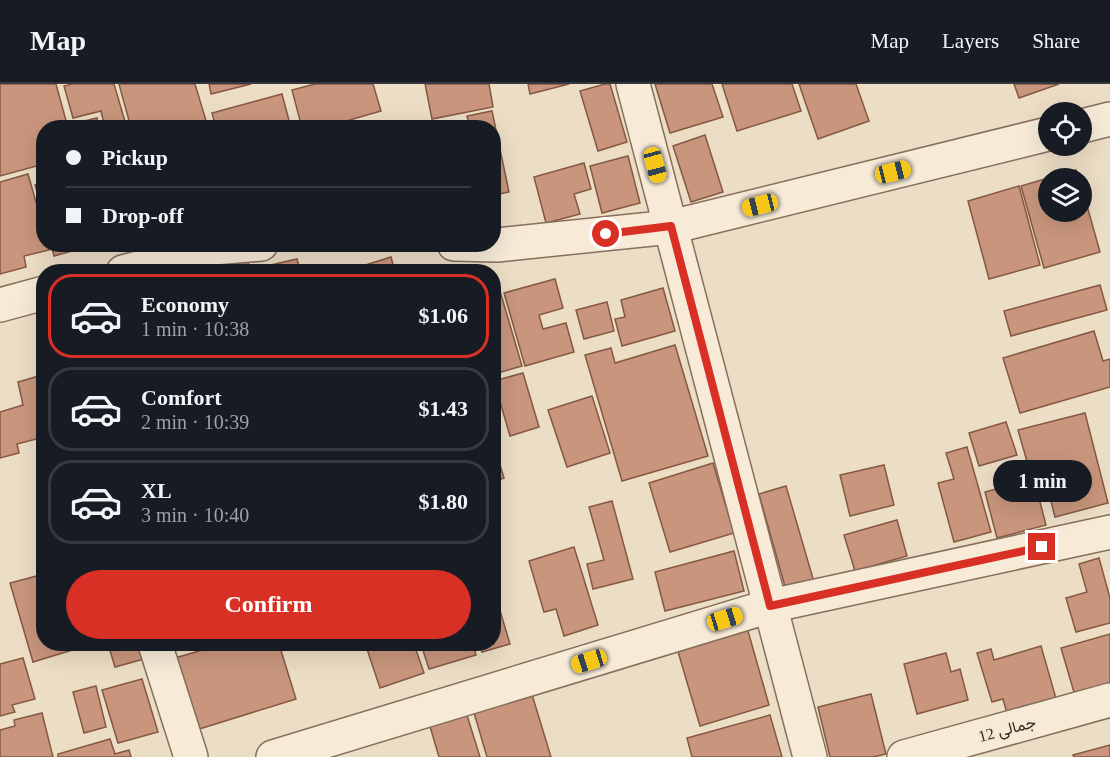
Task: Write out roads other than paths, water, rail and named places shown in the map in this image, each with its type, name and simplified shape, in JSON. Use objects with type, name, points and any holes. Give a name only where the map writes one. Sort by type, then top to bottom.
[{"type":"street","points":[[633,84],[810,757]]},
{"type":"street","points":[[1092,123],[1110,118]]},
{"type":"street","points":[[501,245],[671,226],[1038,136]]},
{"type":"street","points":[[153,264],[198,252]]},
{"type":"street","points":[[0,304],[36,295]]},
{"type":"street","points":[[273,757],[318,750],[770,606],[1110,532]]},
{"type":"street","points":[[157,651],[191,757]]},
{"type":"street","name":"جمالی 12","points":[[904,757],[1110,700]]}]
